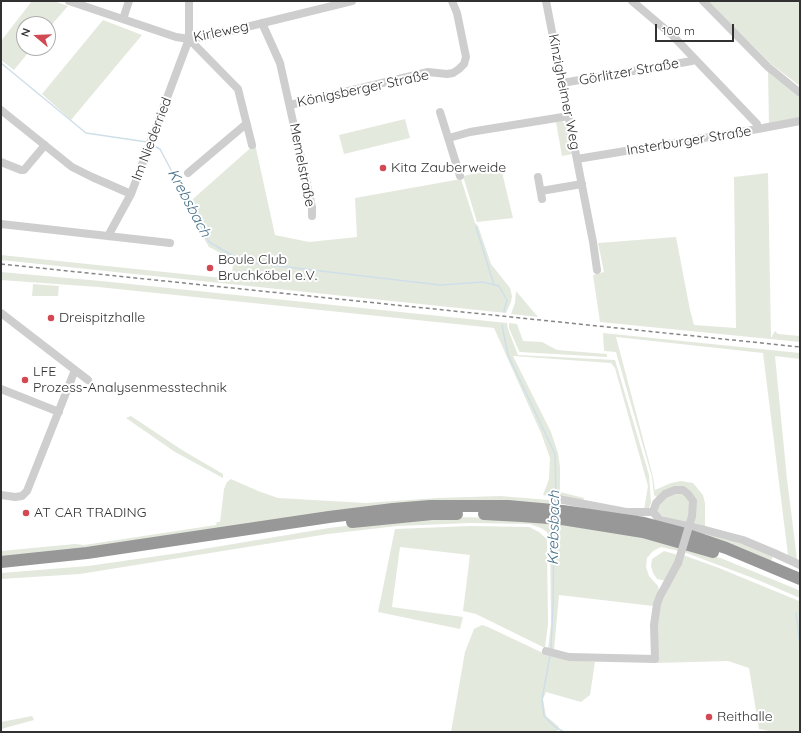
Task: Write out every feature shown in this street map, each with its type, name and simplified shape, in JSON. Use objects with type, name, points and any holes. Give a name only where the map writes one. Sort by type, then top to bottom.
[{"type":"highway","points":[[1,562],[87,554],[393,508],[457,505],[545,513]]},
{"type":"highway","points":[[561,510],[724,555],[800,587]]},
{"type":"highway","points":[[1,570],[90,561],[328,525],[386,518],[432,514],[545,513],[561,510],[644,523],[682,533],[726,548],[800,579]]},
{"type":"street","name":"Kirleweg","points":[[69,1],[176,37],[189,39],[214,35],[352,1]]},
{"type":"street","points":[[123,19],[129,1]]},
{"type":"street","points":[[189,1],[189,39],[238,89],[252,145]]},
{"type":"street","name":"Königsberger Straße","points":[[290,105],[428,72],[447,74],[453,73],[464,64],[466,56],[457,13],[452,1]]},
{"type":"street","name":"Kinzigheimer Weg","points":[[546,1],[597,260],[597,270]]},
{"type":"street","points":[[632,1],[672,35],[757,124],[758,129]]},
{"type":"street","points":[[703,1],[768,67],[800,93]]},
{"type":"street","name":"Memelstraße","points":[[262,23],[280,63],[312,207],[312,216]]},
{"type":"street","name":"Im Niederried","points":[[108,236],[131,194],[189,39]]},
{"type":"street","name":"Görlitzer Straße","points":[[562,83],[692,61],[695,59]]},
{"type":"street","points":[[1,110],[72,167],[131,194]]},
{"type":"street","points":[[440,112],[460,176]]},
{"type":"street","points":[[449,138],[470,132],[569,116]]},
{"type":"street","name":"Insterburger Straße","points":[[577,159],[800,121]]},
{"type":"street","points":[[188,173],[246,124]]},
{"type":"street","points":[[1,162],[24,170],[45,145]]},
{"type":"street","points":[[538,177],[542,195],[582,184]]},
{"type":"street","points":[[1,224],[170,243]]},
{"type":"street","points":[[1,313],[88,380]]},
{"type":"street","points":[[1,494],[15,497],[22,496],[27,491],[75,370]]},
{"type":"street","points":[[1,389],[59,412]]},
{"type":"street","points":[[546,651],[569,657],[655,659],[654,625],[656,609],[660,596],[678,563],[692,516],[693,501],[683,490],[675,490],[665,494],[656,503],[653,512]]},
{"type":"street","points":[[561,510],[653,512],[660,520],[742,540],[800,565]]},
{"type":"shaded area","points":[[32,1],[54,1],[68,6],[56,20],[56,16],[20,16]]},
{"type":"shaded area","points":[[708,1],[800,1],[800,86],[771,64]]},
{"type":"shaded area","points":[[103,20],[142,35],[71,120],[42,94]]},
{"type":"shaded area","points":[[16,22],[16,56],[25,56],[14,70],[1,60],[1,41]]},
{"type":"shaded area","points":[[768,72],[800,98],[800,120],[769,126]]},
{"type":"shaded area","points":[[405,119],[410,138],[344,154],[339,135]]},
{"type":"shaded area","points":[[562,121],[566,125],[572,154],[562,156],[556,122]]},
{"type":"shaded area","points":[[255,144],[275,235],[309,242],[357,237],[355,198],[461,179],[475,223],[478,226],[491,264],[510,288],[512,296],[506,313],[1,260],[1,255],[232,279],[233,259],[209,247],[185,206]]},
{"type":"shaded area","points":[[501,168],[513,218],[477,222],[463,176]]},
{"type":"shaded area","points":[[768,173],[771,338],[775,331],[778,334],[800,336],[800,342],[600,322],[593,275],[604,272],[598,243],[676,237],[694,325],[736,328],[734,177]]},
{"type":"shaded area","points":[[1,272],[507,323],[518,355],[615,360],[649,475],[651,503],[649,508],[644,510],[648,486],[615,368],[611,363],[513,356],[551,432],[558,453],[560,467],[560,492],[584,498],[583,502],[543,495],[549,479],[550,458],[541,433],[494,328],[98,287],[1,280]]},
{"type":"shaded area","points":[[33,284],[59,286],[58,296],[32,296]]},
{"type":"shaded area","points":[[516,291],[538,317],[511,314],[515,303]]},
{"type":"shaded area","points":[[509,323],[517,324],[523,341],[542,342],[557,350],[607,354],[607,357],[520,352],[509,328]]},
{"type":"shaded area","points":[[603,333],[800,353],[800,359],[775,356],[787,479],[797,559],[800,561],[692,525],[694,517],[684,489],[658,498],[654,495],[652,477],[616,352],[604,351]],"holes":[[[616,337],[763,353],[788,555],[743,537],[705,526],[705,503],[703,495],[693,483],[681,481],[671,483],[655,490],[653,477]]]},
{"type":"shaded area","points":[[131,416],[182,450],[223,474],[223,478],[175,452],[126,418]]},
{"type":"shaded area","points":[[231,479],[278,498],[366,503],[438,498],[500,496],[549,500],[549,506],[510,503],[174,538],[1,558],[1,551],[75,544],[84,545],[216,525],[217,522],[220,522],[224,489],[227,482]]},
{"type":"shaded area","points":[[682,492],[690,501],[687,523],[662,516],[658,512],[658,507],[662,499],[667,495]]},
{"type":"shaded area","points":[[458,517],[499,518],[541,522],[635,535],[681,546],[679,551],[661,547],[653,551],[647,558],[646,567],[649,576],[658,586],[659,591],[653,606],[559,595],[554,650],[548,649],[551,624],[550,540],[547,532],[530,524],[470,523],[397,526],[328,534],[80,574],[1,579],[1,573],[88,566],[179,553],[329,528],[361,524]]},
{"type":"shaded area","points":[[470,526],[529,527],[539,532],[547,539],[548,624],[545,648],[476,614],[463,611],[470,555],[400,547],[392,607],[463,617],[460,629],[378,612],[395,529]]},
{"type":"shaded area","points":[[691,528],[741,543],[773,556],[771,561],[690,532]]},
{"type":"shaded area","points":[[686,547],[723,559],[796,589],[800,591],[800,598],[758,580],[684,552]]},
{"type":"shaded area","points":[[664,551],[678,555],[666,581],[657,579],[651,566],[652,559]]},
{"type":"shaded area","points":[[683,555],[799,601],[800,732],[775,732],[759,729],[749,668],[728,661],[657,663],[655,625],[658,605]]},
{"type":"shaded area","points":[[482,625],[545,654],[595,662],[590,695],[581,702],[546,692],[543,699],[546,716],[559,727],[557,732],[451,732],[465,652],[474,629]]},
{"type":"shaded area","points":[[32,716],[34,720],[1,729],[1,722]]},
{"type":"waterway","name":"Krebsbach","points":[[1,63],[86,133],[147,142]]},
{"type":"waterway","name":"Krebsbach","points":[[152,145],[160,149],[209,242],[244,262],[440,285],[483,282],[499,286],[507,300],[504,311]]},
{"type":"waterway","points":[[476,227],[494,285]]},
{"type":"waterway","name":"Krebsbach","points":[[502,325],[508,355],[555,454],[556,496]]},
{"type":"waterway","name":"Krebsbach","points":[[551,650],[554,524]]},
{"type":"waterway","points":[[796,613],[800,646]]},
{"type":"waterway","name":"Krebsbach","points":[[550,656],[542,699],[544,716],[555,727],[564,732]]},
{"type":"railway","points":[[1,264],[800,347]]},
{"type":"place","name":"Kita Zauberweide","points":[[383,168]]},
{"type":"place","name":"Boule Club Bruchköbel e.V.","points":[[210,268]]},
{"type":"place","name":"Dreispitzhalle","points":[[51,318]]},
{"type":"place","name":"LFE Prozess-Analysenmesstechnik","points":[[25,380]]},
{"type":"place","name":"AT CAR TRADING","points":[[26,513]]},
{"type":"place","name":"Reithalle","points":[[709,717]]}]
